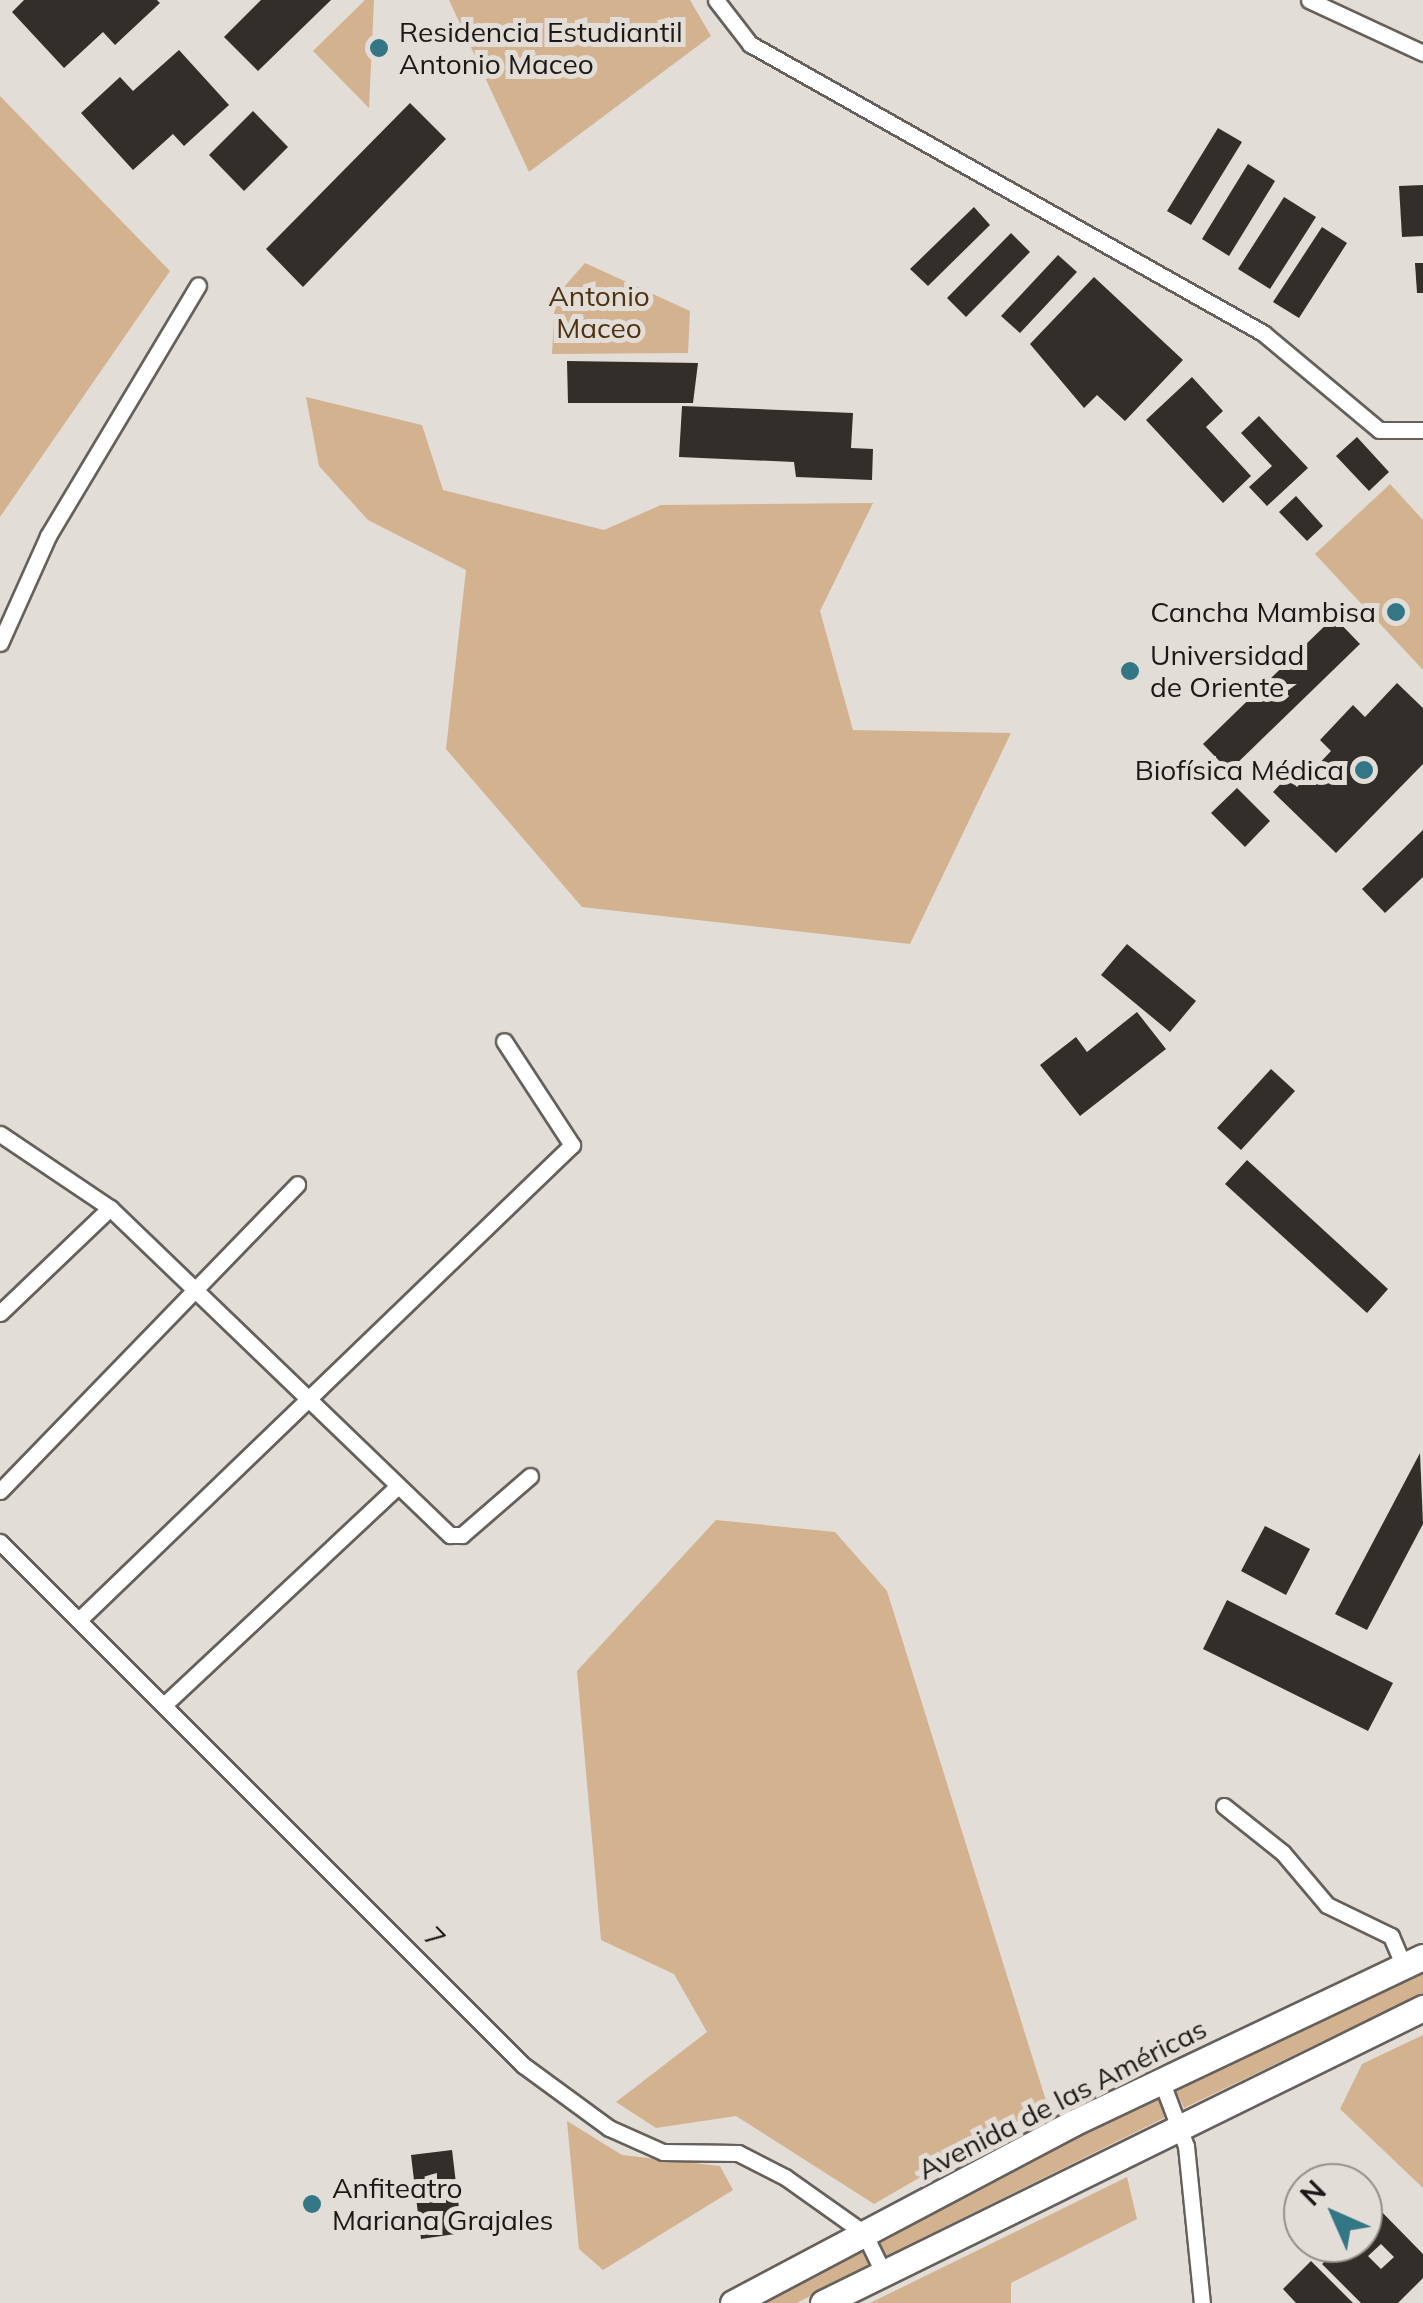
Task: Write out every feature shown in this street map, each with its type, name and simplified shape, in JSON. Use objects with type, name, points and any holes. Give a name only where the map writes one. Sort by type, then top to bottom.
[{"type":"main road","name":"Avenida de las Américas","points":[[732,2303],[1161,2080],[1413,1962]]},
{"type":"main road","points":[[823,2303],[1423,2008]]},
{"type":"street","points":[[716,0],[750,44],[925,150],[1135,254],[1296,355],[1379,430],[1423,430]]},
{"type":"street","points":[[1309,0],[1423,53]]},
{"type":"street","points":[[0,643],[48,536],[198,285]]},
{"type":"street","points":[[83,1616],[572,1144],[504,1041]]},
{"type":"street","points":[[0,1134],[110,1208],[396,1488],[462,1536],[530,1476]]},
{"type":"street","points":[[0,1492],[198,1292],[298,1184]]},
{"type":"street","points":[[0,1313],[110,1208]]},
{"type":"street","points":[[165,1704],[396,1488]]},
{"type":"street","name":"7","points":[[0,1542],[83,1616],[165,1704],[545,2082],[663,2152],[738,2153],[864,2233]]},
{"type":"street","points":[[1224,1806],[1283,1852],[1327,1905],[1391,1936],[1413,1962]]},
{"type":"street","points":[[1161,2080],[1182,2124],[1202,2303]]},
{"type":"street","points":[[864,2233],[882,2272]]},
{"type":"green space","points":[[365,0],[374,0],[369,108],[313,51]]},
{"type":"green space","points":[[449,0],[690,0],[711,36],[529,172]]},
{"type":"green space","points":[[0,96],[170,271],[0,517]]},
{"type":"green space","name":"Antonio Maceo","points":[[585,263],[690,311],[688,353],[552,354],[555,297]]},
{"type":"green space","points":[[306,397],[422,425],[443,490],[604,530],[661,505],[873,503],[820,611],[853,730],[1011,733],[910,944],[582,907],[446,749],[466,570],[368,520],[319,466]]},
{"type":"green space","name":"Cancha Mambisa","points":[[1390,484],[1423,520],[1423,670],[1315,554]]},
{"type":"green space","points":[[716,1520],[835,1532],[887,1591],[1047,2104],[874,2204],[736,2116],[656,2128],[616,2102],[707,2032],[674,1974],[601,1940],[577,1671]]},
{"type":"green space","points":[[1423,1971],[1423,1993],[1184,2108],[1174,2088]]},
{"type":"green space","points":[[1423,2035],[1423,2188],[1340,2109],[1362,2064]]},
{"type":"green space","points":[[1158,2096],[1168,2116],[884,2257],[876,2240]]},
{"type":"green space","points":[[567,2121],[622,2155],[720,2166],[733,2190],[603,2270],[579,2249]]},
{"type":"green space","points":[[1127,2177],[1137,2219],[1011,2283],[1011,2303],[870,2303]]},
{"type":"green space","points":[[862,2249],[871,2264],[797,2303],[757,2303]]},
{"type":"building","points":[[24,0],[160,3],[115,45],[103,32],[64,68],[12,12]]},
{"type":"building","points":[[261,0],[331,0],[258,71],[224,37]]},
{"type":"building","points":[[179,50],[229,105],[184,146],[173,134],[133,170],[81,113],[120,77],[133,91]]},
{"type":"building","points":[[410,103],[446,139],[303,287],[266,249]]},
{"type":"building","points":[[253,111],[288,147],[244,191],[209,155]]},
{"type":"building","points":[[1218,128],[1242,142],[1191,225],[1167,211]]},
{"type":"building","points":[[1248,164],[1275,181],[1229,256],[1202,239]]},
{"type":"building","points":[[1423,185],[1423,236],[1402,237],[1399,186]]},
{"type":"building","points":[[1284,197],[1316,217],[1270,289],[1238,269]]},
{"type":"building","points":[[974,207],[990,225],[928,286],[910,269]]},
{"type":"building","points":[[1322,227],[1347,243],[1299,318],[1273,302]]},
{"type":"building","points":[[1011,233],[1030,252],[966,317],[947,298]]},
{"type":"building","points":[[1058,255],[1077,272],[1020,333],[1001,316]]},
{"type":"building","points":[[1415,263],[1423,263],[1423,293],[1417,293]]},
{"type":"building","points":[[1094,277],[1183,360],[1125,421],[1097,395],[1084,408],[1030,344]]},
{"type":"building","points":[[567,361],[698,363],[693,403],[568,403]]},
{"type":"building","points":[[1192,377],[1223,411],[1206,427],[1251,476],[1223,503],[1146,420]]},
{"type":"building","points":[[682,406],[853,413],[851,448],[873,449],[872,480],[796,477],[794,462],[679,457]]},
{"type":"building","points":[[1259,416],[1308,468],[1267,506],[1249,487],[1272,466],[1241,433]]},
{"type":"building","points":[[1357,437],[1389,472],[1369,491],[1336,456]]},
{"type":"building","points":[[1296,496],[1323,526],[1307,541],[1279,512]]},
{"type":"building","points":[[1334,617],[1360,644],[1229,771],[1203,744]]},
{"type":"building","name":"Biofísica Médica","points":[[1397,683],[1423,708],[1423,764],[1336,853],[1273,792],[1287,777],[1297,787],[1331,751],[1320,740],[1353,705],[1365,717]]},
{"type":"building","points":[[1237,788],[1270,821],[1245,847],[1211,813]]},
{"type":"building","points":[[1423,830],[1423,877],[1385,913],[1362,889]]},
{"type":"building","points":[[1127,944],[1196,1001],[1170,1032],[1101,975]]},
{"type":"building","points":[[1137,1012],[1166,1049],[1080,1116],[1040,1065],[1076,1037],[1087,1052]]},
{"type":"building","points":[[1271,1069],[1295,1091],[1241,1150],[1217,1128]]},
{"type":"building","points":[[1247,1160],[1388,1289],[1367,1313],[1225,1184]]},
{"type":"building","points":[[1420,1453],[1423,1524],[1367,1630],[1335,1614]]},
{"type":"building","points":[[1265,1526],[1310,1549],[1286,1595],[1241,1571]]},
{"type":"building","points":[[1227,1600],[1393,1683],[1368,1731],[1203,1649]]},
{"type":"building","points":[[452,2150],[462,2233],[421,2239],[411,2155]]},
{"type":"building","points":[[1383,2213],[1423,2254],[1423,2278],[1398,2303],[1361,2303],[1322,2264],[1375,2263],[1381,2269],[1394,2257],[1383,2246]]},
{"type":"building","points":[[1313,2263],[1353,2303],[1296,2303],[1283,2289]]},
{"type":"place","name":"Residencia Estudiantil Antonio Maceo","points":[[379,48]]},
{"type":"place","name":"Cancha Mambisa","points":[[1396,612]]},
{"type":"place","name":"Universidad de Oriente","points":[[1130,671]]},
{"type":"place","name":"Biofísica Médica","points":[[1364,770]]},
{"type":"place","name":"Anfiteatro Mariana Grajales","points":[[312,2204]]}]
